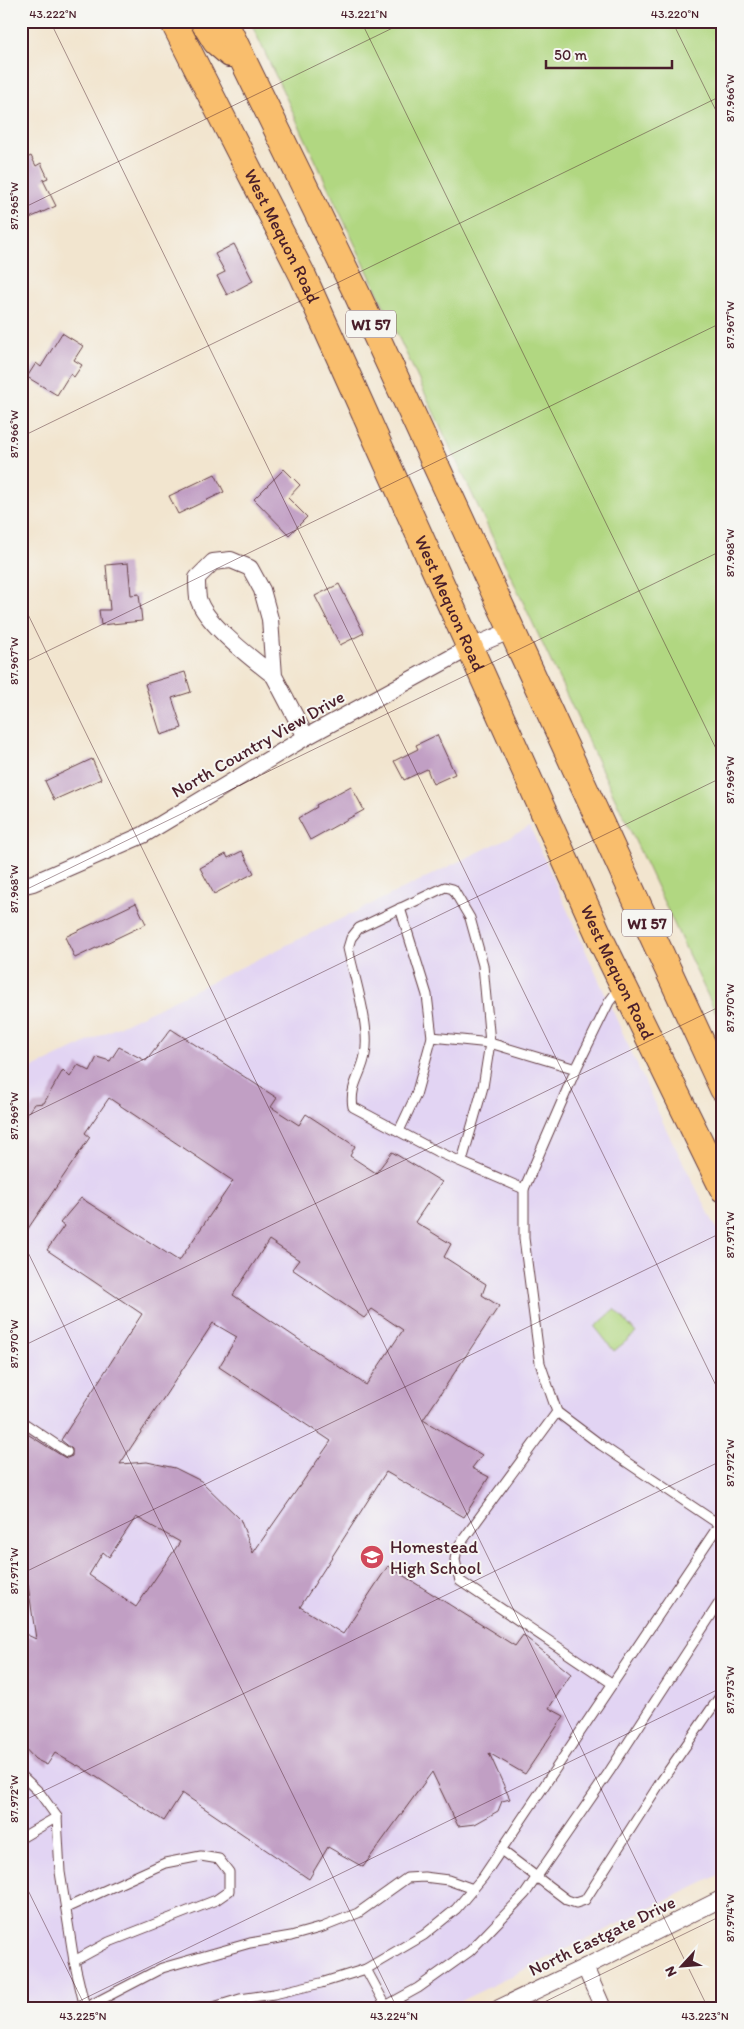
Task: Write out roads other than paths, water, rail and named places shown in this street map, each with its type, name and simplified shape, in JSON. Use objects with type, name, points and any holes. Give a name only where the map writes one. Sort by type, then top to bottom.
[{"type":"main road","name":"West Mequon Road","points":[[173,21],[303,276],[602,942],[723,1189]]},
{"type":"main road","points":[[202,21],[216,42],[250,74]]},
{"type":"main road","name":"WI 57","points":[[224,21],[357,294],[723,1088]]},
{"type":"street","points":[[274,676],[270,618],[262,590],[250,568],[231,560],[213,562],[197,578],[199,600],[213,623],[237,646],[274,676],[306,737]]},
{"type":"street","name":"North Country View Drive","points":[[21,886],[33,883],[143,835],[306,737],[469,648],[512,630]]},
{"type":"street","name":"North Eastgate Drive","points":[[499,2008],[585,1968],[723,1898]]},
{"type":"street","points":[[585,1968],[603,2008]]},
{"type":"lane","points":[[462,1161],[484,1087],[490,1043],[483,965],[470,918],[453,890],[445,887],[359,928],[351,938],[348,948],[365,1026],[365,1055],[351,1096],[353,1107],[436,1151],[524,1189]]},
{"type":"lane","points":[[399,1131],[416,1095],[432,1037],[427,995],[400,908]]},
{"type":"lane","points":[[210,2008],[240,1999],[274,1994],[321,1983],[366,1968],[424,1935],[456,1909],[501,1850],[721,1524],[601,1446],[557,1412],[540,1363],[524,1238],[524,1189],[576,1069],[609,1002],[623,984]]},
{"type":"lane","points":[[432,1037],[490,1043],[576,1069]]},
{"type":"lane","points":[[557,1412],[457,1548],[455,1560],[460,1581],[613,1684]]},
{"type":"lane","points":[[21,1422],[67,1452]]},
{"type":"lane","points":[[366,1968],[385,2007],[418,1988],[470,1951],[525,1894],[723,1597]]},
{"type":"lane","points":[[501,1850],[567,1900],[576,1903],[585,1900],[660,1782],[723,1692]]},
{"type":"lane","points":[[21,1775],[39,1792],[57,1817],[60,1872],[74,1961],[85,2008],[162,1968],[234,1948],[299,1934],[358,1913],[408,1878],[424,1877],[448,1880],[473,1889]]},
{"type":"lane","points":[[21,1838],[57,1817]]},
{"type":"lane","points":[[66,1908],[165,1863],[201,1856],[219,1859],[229,1872],[229,1891],[216,1900],[108,1942],[74,1961]]},
{"type":"place","name":"Homestead High School","points":[[372,1557]]}]
